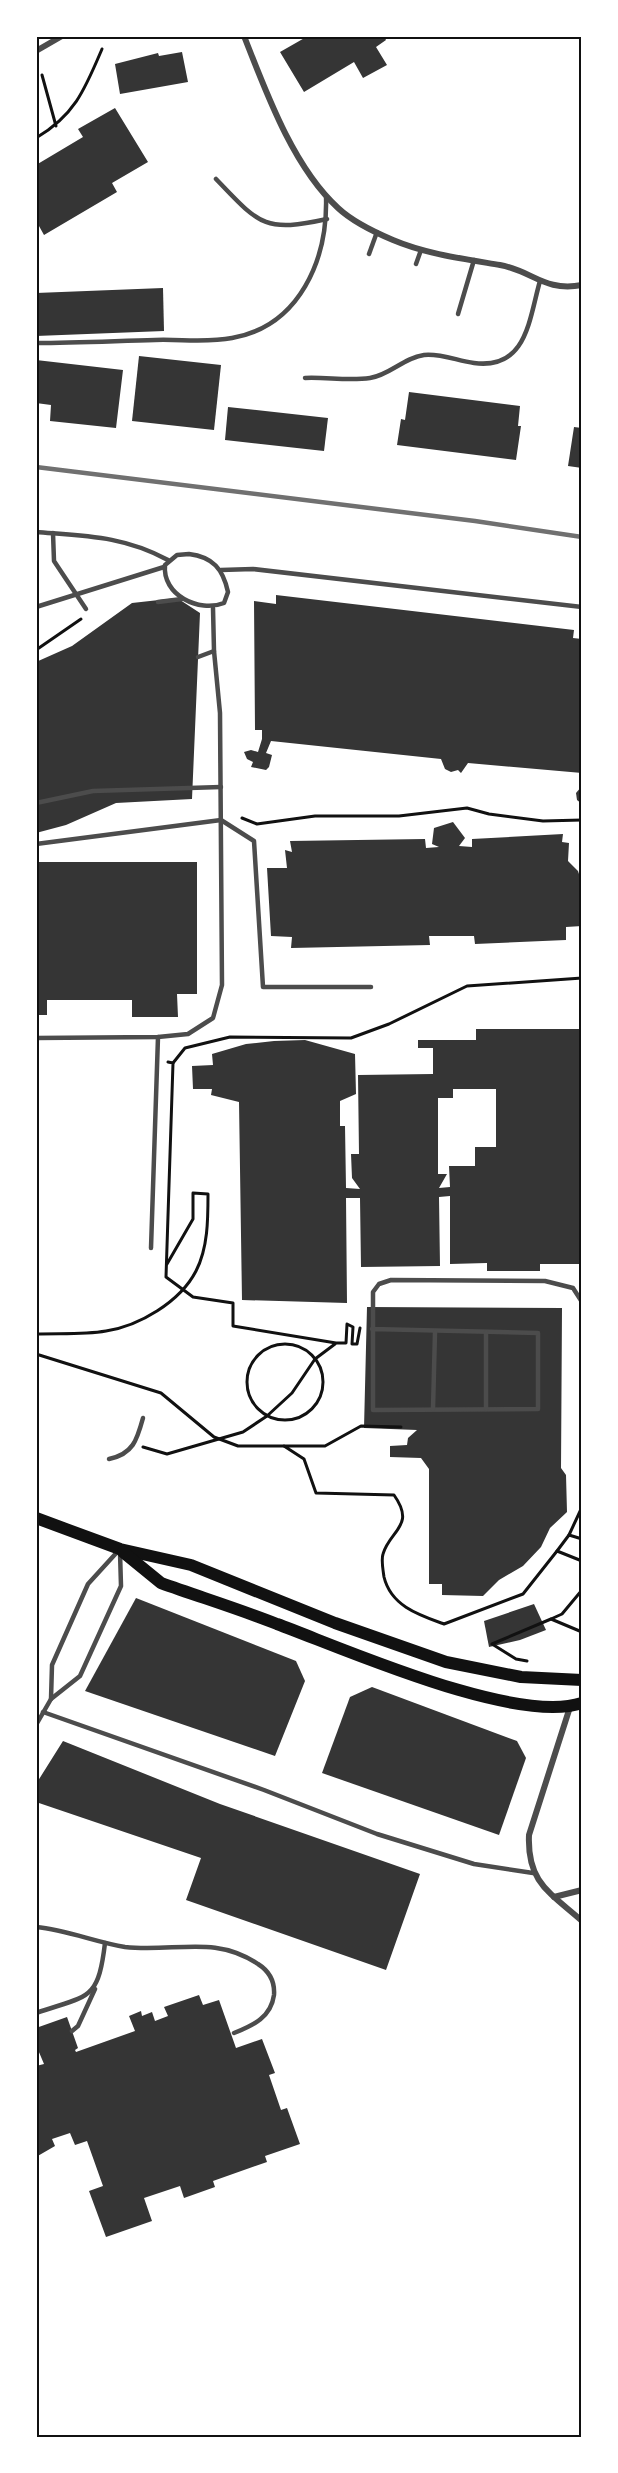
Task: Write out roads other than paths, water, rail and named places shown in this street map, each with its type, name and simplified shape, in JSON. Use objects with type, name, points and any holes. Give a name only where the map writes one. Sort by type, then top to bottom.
[{"type":"main road","points":[[36,1518],[120,1549],[192,1565],[335,1623],[446,1662],[521,1677],[582,1680]]},
{"type":"main road","points":[[120,1549],[161,1583],[419,1677],[465,1692],[519,1704],[576,1705]]},
{"type":"street","points":[[36,51],[62,36]]},
{"type":"street","points":[[244,36],[296,152],[312,180],[339,210],[377,232],[421,250],[509,267],[555,287],[582,285]]},
{"type":"street","points":[[576,1705],[529,1835],[528,1857],[533,1873],[554,1897],[582,1921]]},
{"type":"street","points":[[554,1897],[582,1890]]},
{"type":"lane","points":[[216,179],[241,206],[272,225],[291,227],[327,219]]},
{"type":"lane","points":[[36,343],[231,339],[276,321],[303,293],[320,254],[327,219],[326,196]]},
{"type":"lane","points":[[369,254],[377,232]]},
{"type":"lane","points":[[416,264],[421,250]]},
{"type":"lane","points":[[458,314],[474,260]]},
{"type":"lane","points":[[305,378],[370,378],[381,375],[411,357],[428,355],[477,363],[501,361],[510,357],[521,344],[540,281]]},
{"type":"lane","points":[[36,532],[121,540],[142,546],[168,560]]},
{"type":"lane","points":[[53,533],[54,561],[86,612]]},
{"type":"lane","points":[[36,607],[164,567],[168,560],[177,555],[199,555],[209,559],[221,570],[228,592],[224,603],[213,608],[202,607],[183,599],[169,585],[164,567]]},
{"type":"lane","points":[[221,570],[253,569],[582,607]]},
{"type":"lane","points":[[158,602],[183,599]]},
{"type":"lane","points":[[36,1038],[158,1037],[188,1034],[213,1018],[222,985],[220,713],[214,651],[213,608]]},
{"type":"lane","points":[[198,657],[214,651]]},
{"type":"lane","points":[[36,803],[93,791],[221,787]]},
{"type":"lane","points":[[36,844],[221,820],[254,841],[263,987],[371,987]]},
{"type":"lane","points":[[151,1248],[158,1037]]},
{"type":"lane","points":[[372,1329],[538,1333],[538,1409],[373,1410],[372,1329],[372,1321],[373,1292],[379,1284],[390,1280],[545,1281],[573,1288],[582,1302]]},
{"type":"lane","points":[[433,1409],[435,1332]]},
{"type":"lane","points":[[486,1332],[486,1409]]},
{"type":"lane","points":[[109,1459],[128,1453],[135,1445],[143,1419]]},
{"type":"lane","points":[[51,1698],[52,1665],[88,1584],[120,1549]]},
{"type":"lane","points":[[36,1725],[51,1698],[80,1676],[121,1586],[120,1549]]},
{"type":"lane","points":[[43,1712],[264,1790],[377,1834],[474,1864],[533,1873]]},
{"type":"lane","points":[[36,1927],[128,1947],[196,1944],[227,1949],[252,1960],[269,1972],[274,1990],[272,2007],[262,2019],[234,2033]]},
{"type":"lane","points":[[72,2031],[78,2026],[98,1983],[105,1943]]},
{"type":"lane","points":[[36,2013],[81,1998],[98,1983]]},
{"type":"railway","points":[[36,467],[475,521],[582,537]]}]
